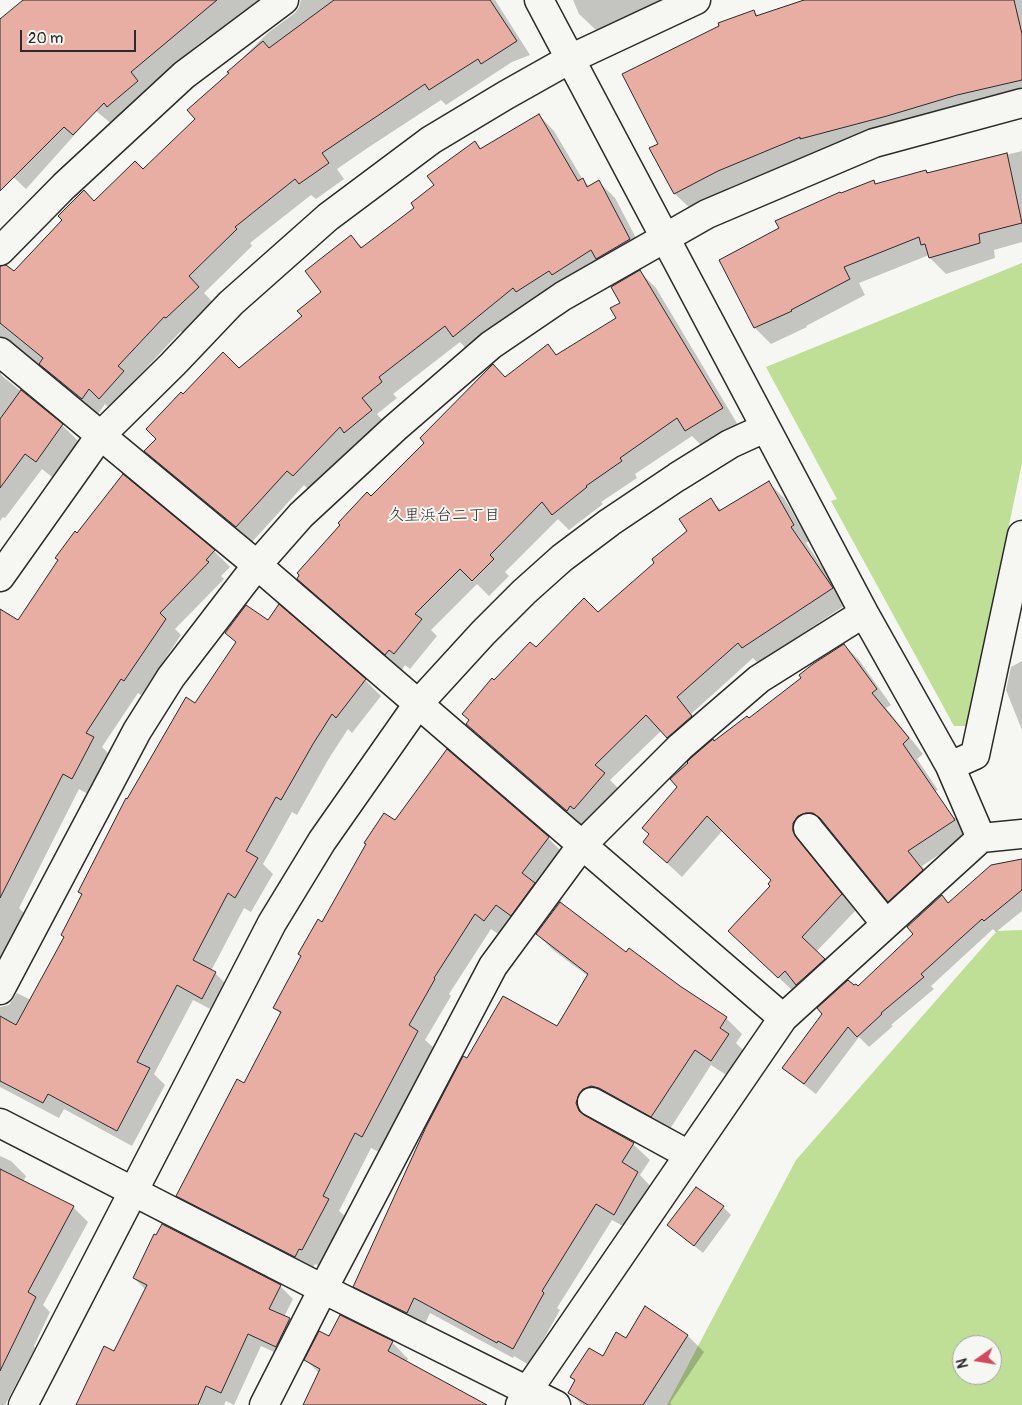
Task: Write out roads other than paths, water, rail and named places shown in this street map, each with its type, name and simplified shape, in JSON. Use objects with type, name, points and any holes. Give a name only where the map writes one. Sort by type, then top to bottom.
[{"type":"street","points":[[0,251],[64,186],[184,75],[284,0]]},
{"type":"street","points":[[539,0],[864,612],[950,766],[981,838]]},
{"type":"street","points":[[0,577],[100,436],[173,364],[230,303],[328,217],[431,140],[506,95],[570,59],[696,0]]},
{"type":"street","points":[[0,990],[142,724],[171,677],[257,565],[301,516],[395,428],[491,345],[563,296],[707,214],[874,143],[1022,103]]},
{"type":"street","points":[[0,352],[257,565],[783,1018]]},
{"type":"street","points":[[23,1405],[272,923],[322,841],[418,704],[483,633],[524,592],[562,558],[677,476],[730,444],[766,428]]},
{"type":"street","points":[[950,766],[975,754],[1022,535]]},
{"type":"street","points":[[264,1405],[493,966],[582,845],[680,747],[759,679],[864,612]]},
{"type":"street","points":[[808,828],[886,924]]},
{"type":"street","points":[[524,1398],[783,1018],[981,838],[1022,834]]},
{"type":"street","points":[[592,1102],[689,1155]]},
{"type":"street","points":[[0,1123],[323,1289],[524,1398],[556,1405]]},
{"type":"district","name":"久里浜台二丁目","points":[[444,516]]}]
